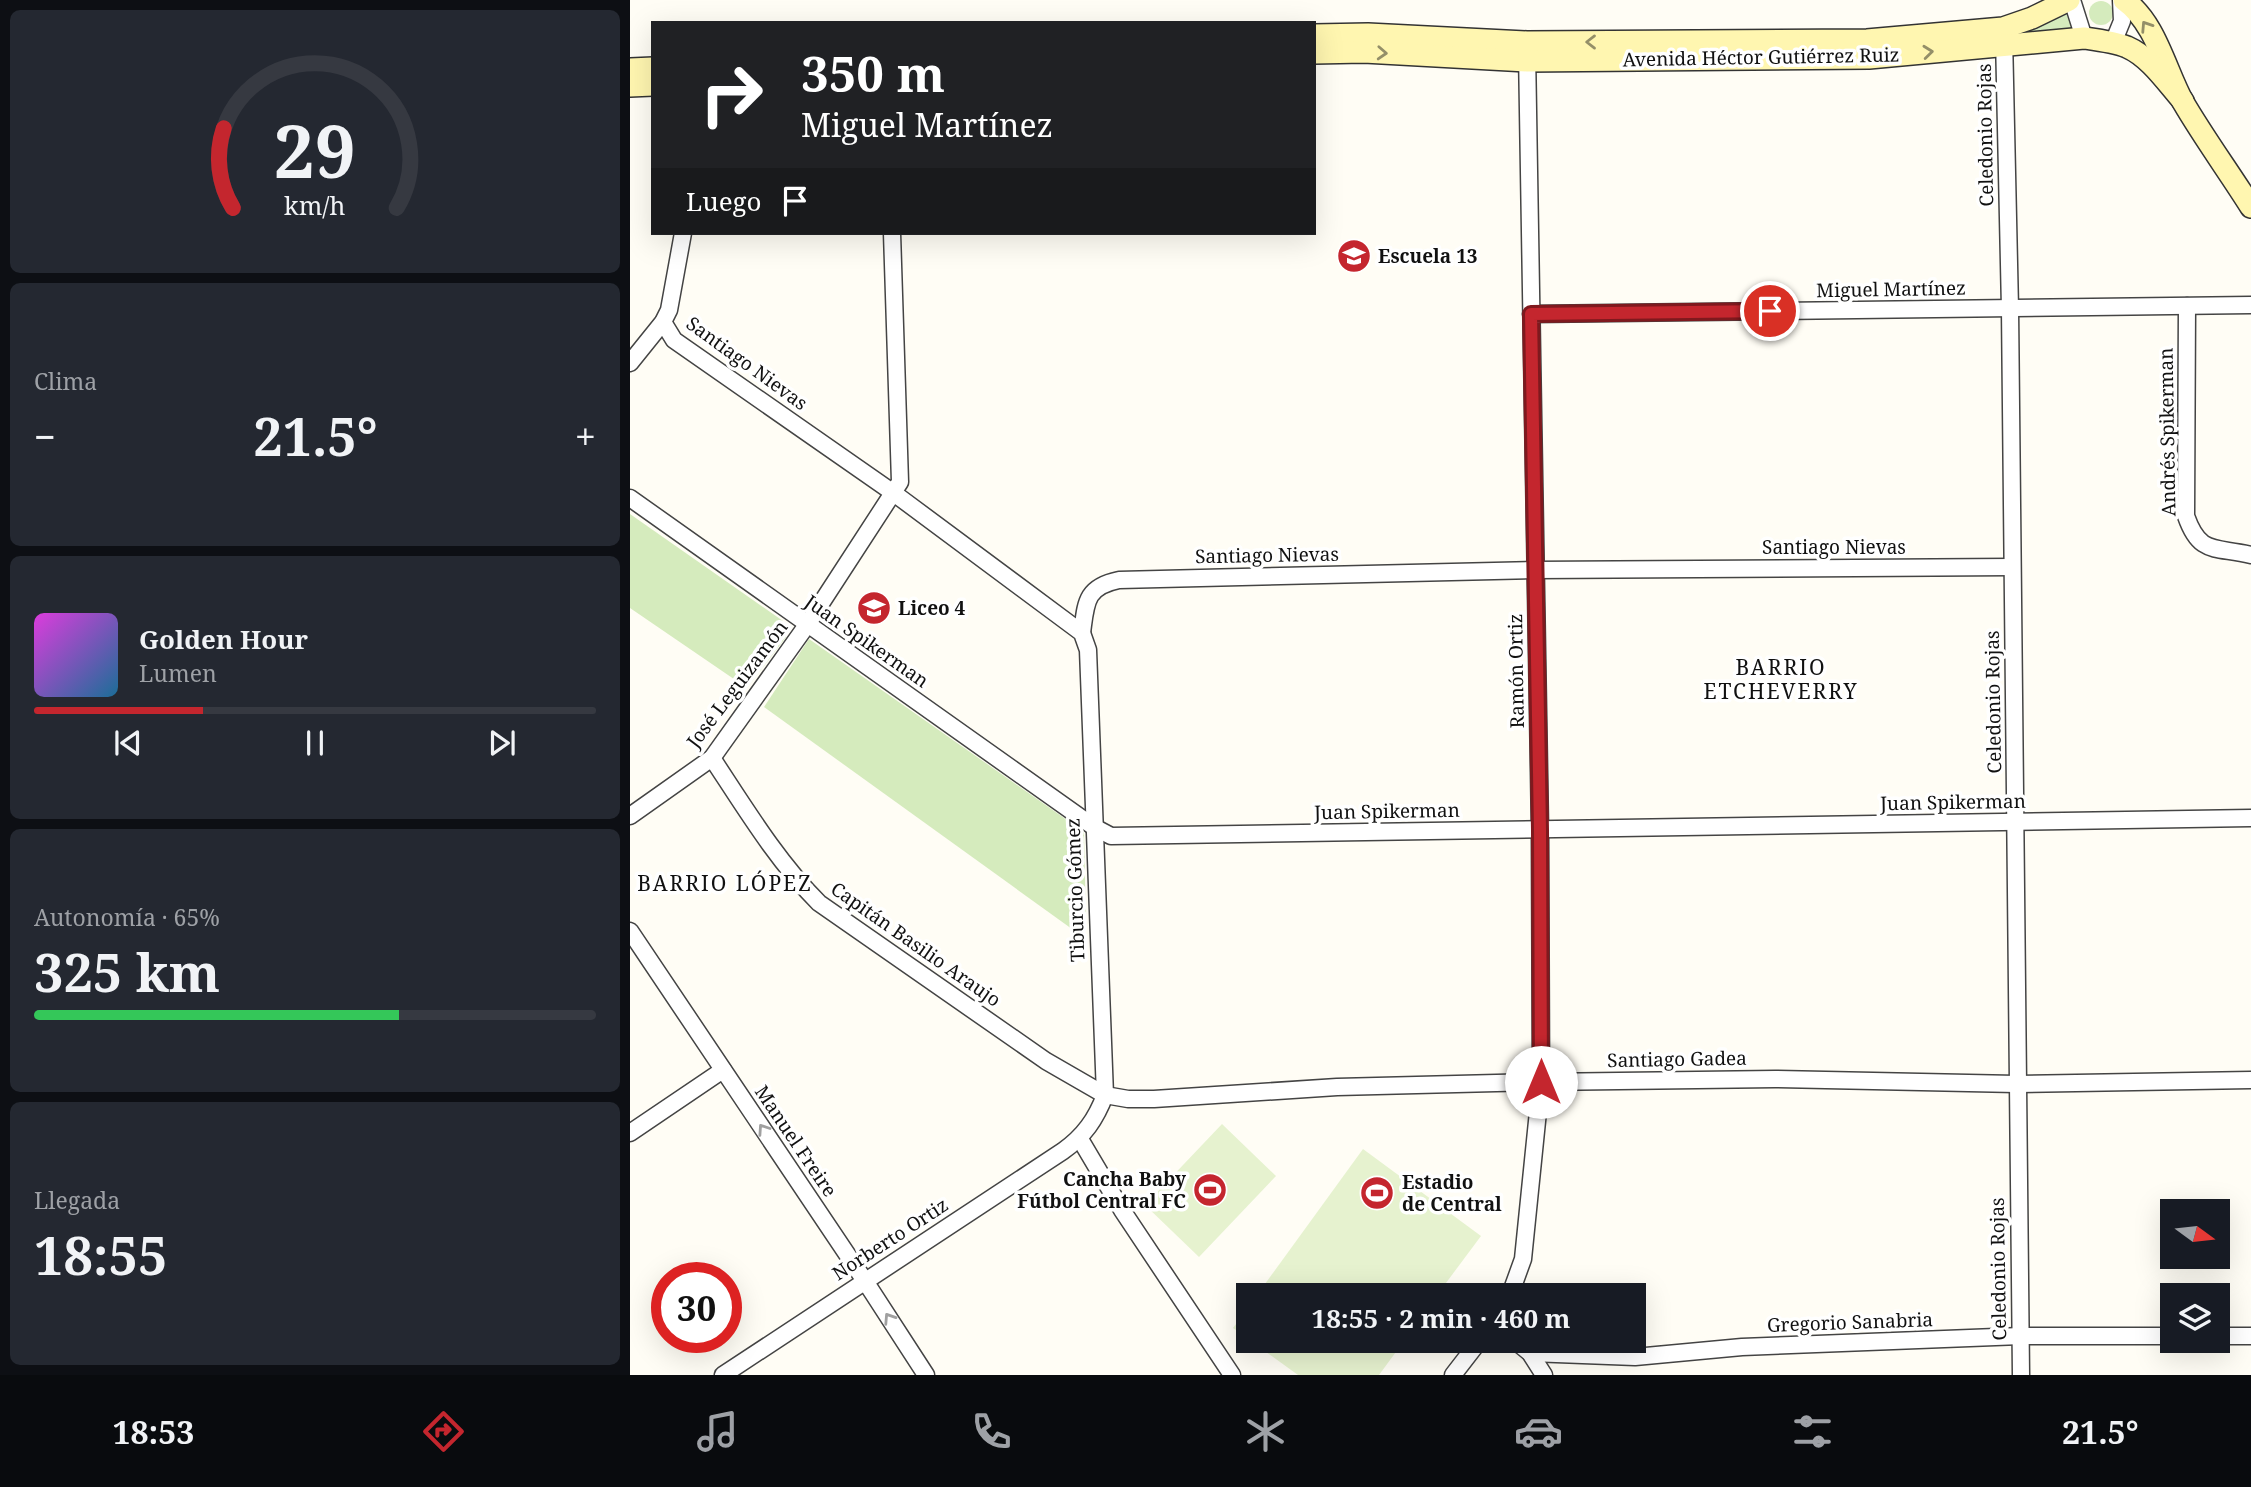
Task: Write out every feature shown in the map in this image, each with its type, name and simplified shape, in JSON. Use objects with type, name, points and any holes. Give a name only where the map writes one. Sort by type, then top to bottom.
[{"type":"street","name":"Avenida Héctor Gutiérrez Ruiz","points":[[2004,36],[2032,18],[2071,0]]},
{"type":"street","points":[[2071,0],[2084,38]]},
{"type":"street","name":"Avenida Héctor Gutiérrez Ruiz","points":[[2122,0],[2132,6],[2155,41],[2183,101],[2251,207]]},
{"type":"street","points":[[2113,43],[2122,21],[2122,0]]},
{"type":"street","name":"Avenida Héctor Gutiérrez Ruiz","points":[[1316,35],[1368,34],[1527,52]]},
{"type":"street","name":"Avenida Héctor Gutiérrez Ruiz","points":[[1316,53],[1527,52],[1869,58],[2004,36],[2084,38],[2113,43],[2135,51],[2147,60],[2183,101]]},
{"type":"street","name":"Celedonio Rojas","points":[[2004,36],[2010,309],[2021,1375]]},
{"type":"street","name":"Ramón Ortiz","points":[[1514,1283],[1522,1259],[1541,1082],[1540,830],[1527,52]]},
{"type":"street","points":[[630,69],[651,68]]},
{"type":"street","points":[[630,86],[651,85]]},
{"type":"street","points":[[630,363],[663,322],[669,310],[683,235]]},
{"type":"street","name":"José Leguizamón","points":[[630,816],[712,758],[807,625],[895,494],[901,469],[892,235]]},
{"type":"street","name":"Miguel Martínez","points":[[1531,314],[2251,305]]},
{"type":"street","name":"Andrés Spikerman","points":[[2187,306],[2186,516],[2192,535],[2204,546],[2251,555]]},
{"type":"street","name":"Santiago Nievas","points":[[663,322],[674,340],[895,494],[1082,633],[1086,600],[1104,583],[1119,580],[1535,570],[2012,567]]},
{"type":"street","name":"Juan Spikerman","points":[[630,498],[1094,827],[1111,836],[2251,818]]},
{"type":"street","name":"Tiburcio Gómez","points":[[1080,1139],[1097,1116],[1105,1095],[1088,650],[1082,633]]},
{"type":"street","name":"Capitán Basilio Araujo","points":[[712,758],[783,862],[819,903],[1046,1061],[1105,1095]]},
{"type":"street","name":"Manuel Freire","points":[[630,932],[926,1375]]},
{"type":"street","points":[[630,1132],[723,1070]]},
{"type":"street","name":"Santiago Gadea","points":[[1105,1095],[1128,1099],[1154,1099],[1337,1087],[1541,1082],[1776,1079],[2016,1084],[2251,1080]]},
{"type":"street","points":[[1080,1139],[1122,1210],[1232,1375]]},
{"type":"street","name":"Norberto Ortiz","points":[[723,1375],[1080,1139]]},
{"type":"street","name":"Gregorio Sanabria","points":[[1530,1353],[1635,1357],[1742,1347],[2021,1336],[2160,1336]]},
{"type":"street","points":[[2230,1336],[2251,1336]]},
{"type":"street","points":[[1453,1375],[1470,1353]]},
{"type":"street","points":[[1530,1353],[1544,1375]]},
{"type":"green space","points":[[2101,1],[2112,8],[2113,13],[2106,24],[2101,25],[2090,18],[2089,13],[2096,2]]},
{"type":"green space","points":[[2066,13],[2074,31],[2027,34],[2028,32]]},
{"type":"green space","points":[[630,514],[783,621],[786,637],[747,688],[630,608]]},
{"type":"green space","points":[[809,639],[1084,832],[1086,925],[1072,929],[764,707]]},
{"type":"green space","name":"Cancha Baby Fútbol Central FC","points":[[1222,1124],[1276,1176],[1199,1257],[1145,1205]]},
{"type":"green space","name":"Estadio de Central","points":[[1363,1149],[1481,1236],[1446,1283],[1266,1283]]},
{"type":"green space","points":[[1268,1353],[1395,1353],[1379,1375],[1298,1375]]},
{"type":"place","name":"Escuela 13","points":[[1354,256]]},
{"type":"place","name":"Liceo 4","points":[[874,608]]},
{"type":"place","name":"Cancha Baby Fútbol Central FC","points":[[1210,1190]]},
{"type":"place","name":"Estadio de Central","points":[[1377,1193]]},
{"type":"district","name":"BARRIO ETCHEVERRY","points":[[1781,679]]},
{"type":"district","name":"BARRIO LÓPEZ","points":[[725,883]]},
{"type":"route","points":[[1541,1082],[1540,830],[1531,314],[1770,311]]}]
